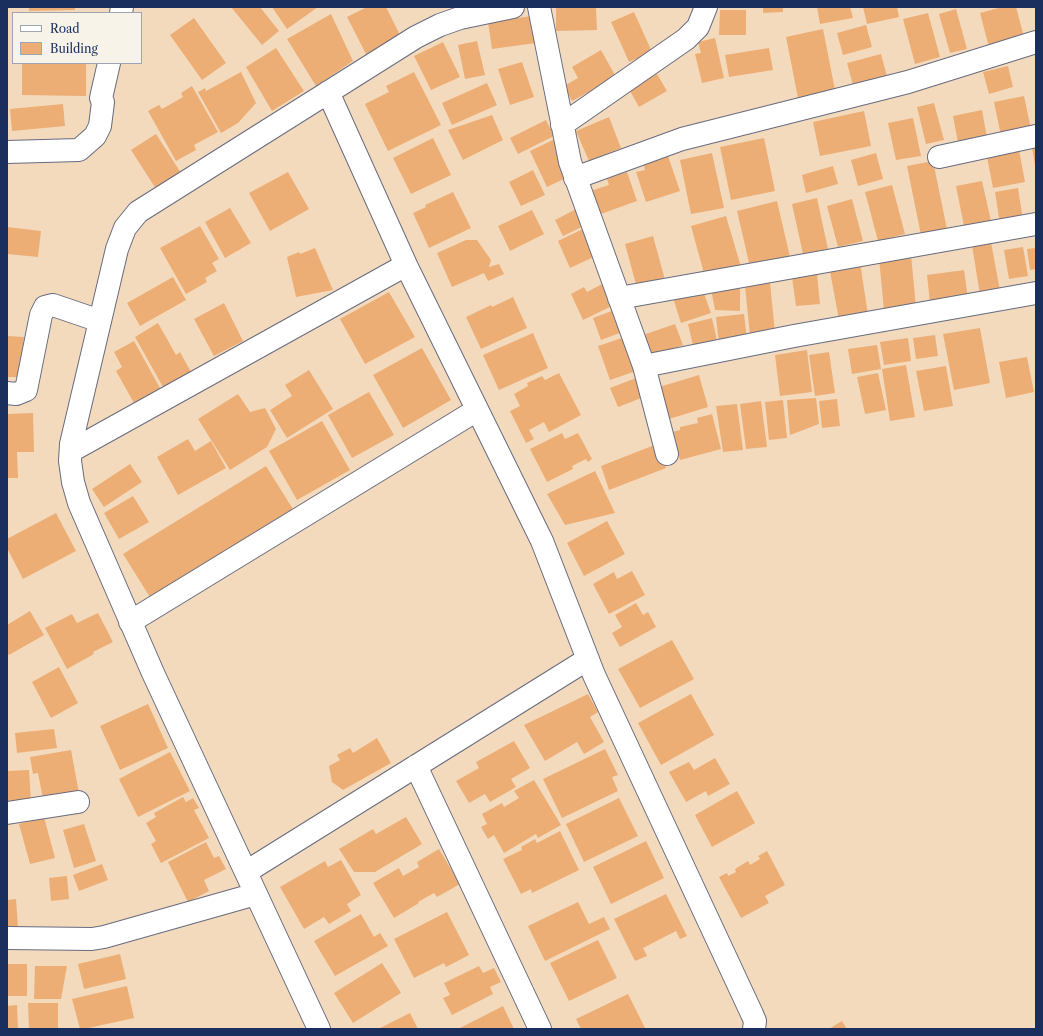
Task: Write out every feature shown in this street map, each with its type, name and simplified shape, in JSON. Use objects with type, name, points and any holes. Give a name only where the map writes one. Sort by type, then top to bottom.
[{"type":"street","points":[[319,1029],[130,622],[79,503],[73,482],[70,462],[93,319],[125,228],[138,212],[416,38],[440,25],[460,18],[514,7]]},
{"type":"street","points":[[539,7],[570,162],[644,366],[667,454]]},
{"type":"street","points":[[562,125],[686,39],[698,27],[706,7]]},
{"type":"street","points":[[575,178],[682,139],[908,82],[1036,42]]},
{"type":"street","points":[[7,152],[79,150],[95,136],[100,126],[103,102],[101,98],[109,64]]},
{"type":"street","points":[[328,92],[406,265],[542,541],[588,659],[752,1014],[754,1029]]},
{"type":"street","points":[[939,157],[1036,136]]},
{"type":"street","points":[[619,298],[1036,224]]},
{"type":"street","points":[[71,451],[406,265]]},
{"type":"street","points":[[644,366],[794,336],[1036,293]]},
{"type":"street","points":[[7,393],[16,394],[26,390],[41,315],[45,307],[53,305],[93,319]]},
{"type":"street","points":[[130,622],[477,410]]},
{"type":"street","points":[[246,872],[588,659]]},
{"type":"street","points":[[416,766],[540,1029]]},
{"type":"street","points":[[7,813],[78,802]]},
{"type":"street","points":[[7,938],[92,939],[104,937],[256,894]]},
{"type":"building","points":[[29,7],[75,7],[75,10],[29,11]]},
{"type":"building","points":[[231,7],[260,7],[279,31],[262,45]]},
{"type":"building","points":[[272,7],[318,7],[287,29]]},
{"type":"building","points":[[367,7],[386,7],[402,39],[367,56],[347,17]]},
{"type":"building","points":[[596,7],[597,30],[556,31],[556,8]]},
{"type":"building","points":[[763,7],[783,7],[783,12],[763,13]]},
{"type":"building","points":[[817,7],[850,7],[853,18],[820,24]]},
{"type":"building","points":[[863,7],[897,7],[899,17],[867,24]]},
{"type":"building","points":[[1002,7],[1016,7],[1024,37],[989,47],[980,13]]},
{"type":"building","points":[[956,9],[967,49],[950,53],[939,14]]},
{"type":"building","points":[[720,10],[746,10],[746,35],[719,35]]},
{"type":"building","points":[[634,12],[652,52],[629,62],[611,22]]},
{"type":"building","points":[[928,13],[940,57],[915,64],[903,19]]},
{"type":"building","points":[[331,14],[353,61],[316,86],[287,39]]},
{"type":"building","points":[[539,15],[543,42],[492,49],[488,22]]},
{"type":"building","points":[[194,18],[226,63],[202,80],[170,35]]},
{"type":"building","points":[[866,25],[872,47],[843,55],[837,33]]},
{"type":"building","points":[[823,29],[835,90],[798,98],[786,37]]},
{"type":"building","points":[[715,38],[724,78],[702,83],[695,54],[701,53],[698,42]]},
{"type":"building","points":[[477,41],[485,75],[465,79],[458,45]]},
{"type":"building","points":[[443,42],[460,77],[431,90],[414,56]]},
{"type":"building","points":[[276,48],[304,91],[272,111],[246,67]]},
{"type":"building","points":[[769,48],[773,70],[729,77],[725,55]]},
{"type":"building","points":[[601,50],[616,77],[572,101],[564,86],[578,78],[572,67]]},
{"type":"building","points":[[881,54],[888,80],[854,89],[847,63]]},
{"type":"building","points":[[522,62],[534,97],[510,105],[498,69]]},
{"type":"building","points":[[22,64],[86,64],[86,96],[22,95]]},
{"type":"building","points":[[1008,66],[1013,87],[989,94],[983,72]]},
{"type":"building","points":[[241,72],[256,103],[238,123],[221,133],[198,92],[205,88],[206,91]]},
{"type":"building","points":[[414,72],[441,125],[388,151],[365,104],[389,92],[386,86]]},
{"type":"building","points":[[657,74],[667,91],[639,107],[629,89]]},
{"type":"building","points":[[487,83],[497,105],[452,125],[442,103]]},
{"type":"building","points":[[192,86],[218,132],[194,145],[196,150],[176,161],[148,111],[159,105],[162,109],[183,97],[181,93]]},
{"type":"building","points":[[1024,96],[1031,129],[1001,136],[994,102]]},
{"type":"building","points":[[934,103],[944,140],[926,144],[917,107]]},
{"type":"building","points":[[63,104],[65,126],[12,131],[10,109]]},
{"type":"building","points":[[982,110],[988,143],[959,148],[953,116]]},
{"type":"building","points":[[864,111],[871,146],[820,156],[813,122]]},
{"type":"building","points":[[492,115],[503,140],[463,160],[448,130]]},
{"type":"building","points":[[609,117],[621,148],[589,161],[576,131]]},
{"type":"building","points":[[913,118],[921,156],[896,160],[888,123]]},
{"type":"building","points":[[546,120],[554,136],[518,154],[510,138]]},
{"type":"building","points":[[156,134],[183,176],[158,192],[131,150]]},
{"type":"building","points":[[433,138],[451,175],[411,194],[393,158]]},
{"type":"building","points":[[764,138],[775,191],[731,200],[720,147]]},
{"type":"building","points":[[555,139],[572,175],[547,187],[530,151]]},
{"type":"building","points":[[1036,147],[1036,165],[1035,165],[1032,148]]},
{"type":"building","points":[[1019,150],[1025,182],[993,188],[987,157]]},
{"type":"building","points":[[667,153],[680,191],[646,202],[636,172],[645,170],[643,161]]},
{"type":"building","points":[[712,153],[724,208],[691,214],[680,160]]},
{"type":"building","points":[[876,153],[883,179],[858,186],[851,160]]},
{"type":"building","points":[[933,161],[947,229],[921,235],[907,166]]},
{"type":"building","points":[[833,166],[838,184],[806,193],[802,175]]},
{"type":"building","points":[[533,170],[545,195],[521,206],[509,182]]},
{"type":"building","points":[[288,172],[309,209],[270,231],[249,193]]},
{"type":"building","points":[[627,172],[637,201],[598,215],[590,191],[609,185],[607,179]]},
{"type":"building","points":[[982,181],[991,221],[964,226],[956,186]]},
{"type":"building","points":[[892,185],[905,234],[878,241],[865,192]]},
{"type":"building","points":[[1018,188],[1023,220],[1000,224],[995,192]]},
{"type":"building","points":[[453,192],[471,228],[429,248],[413,213],[426,207],[425,205]]},
{"type":"building","points":[[817,198],[828,249],[803,254],[792,204]]},
{"type":"building","points":[[852,199],[863,241],[838,247],[827,206]]},
{"type":"building","points":[[777,201],[790,257],[750,267],[737,211]]},
{"type":"building","points":[[584,205],[592,222],[563,236],[555,220]]},
{"type":"building","points":[[230,208],[251,243],[225,258],[205,222]]},
{"type":"building","points":[[532,210],[544,234],[510,251],[498,226]]},
{"type":"building","points":[[726,216],[741,267],[705,277],[691,226]]},
{"type":"building","points":[[200,226],[219,259],[212,263],[217,271],[205,278],[207,282],[186,294],[160,248]]},
{"type":"building","points":[[7,227],[41,231],[38,257],[7,254]]},
{"type":"building","points":[[585,228],[598,255],[570,268],[558,241]]},
{"type":"building","points":[[653,236],[665,280],[637,288],[625,244]]},
{"type":"building","points":[[466,240],[477,240],[491,260],[489,267],[499,264],[504,274],[488,281],[484,273],[452,287],[437,253]]},
{"type":"building","points":[[991,242],[1000,291],[980,295],[972,245]]},
{"type":"building","points":[[1023,247],[1028,276],[1009,279],[1004,250]]},
{"type":"building","points":[[315,248],[333,290],[296,297],[287,257]]},
{"type":"building","points":[[1036,248],[1036,269],[1030,270],[1027,249]]},
{"type":"building","points":[[911,255],[916,307],[884,310],[879,258]]},
{"type":"building","points":[[860,262],[868,315],[839,320],[829,266]]},
{"type":"building","points":[[964,270],[968,298],[930,303],[927,275]]},
{"type":"building","points":[[817,274],[820,304],[796,306],[792,277]]},
{"type":"building","points":[[173,277],[186,300],[140,326],[127,303]]},
{"type":"building","points":[[608,281],[618,303],[583,320],[571,294],[584,287],[587,292]]},
{"type":"building","points":[[770,283],[775,332],[750,335],[745,286]]},
{"type":"building","points":[[702,288],[711,313],[681,323],[673,298]]},
{"type":"building","points":[[711,289],[740,289],[740,311],[715,310]]},
{"type":"building","points":[[389,292],[415,337],[365,364],[340,319]]},
{"type":"building","points":[[513,297],[527,328],[481,349],[466,317],[491,305],[492,307]]},
{"type":"building","points":[[224,303],[243,341],[214,356],[194,319]]},
{"type":"building","points":[[617,309],[625,331],[601,340],[593,318]]},
{"type":"building","points":[[744,314],[747,340],[719,344],[716,317]]},
{"type":"building","points":[[712,318],[718,345],[694,350],[688,324]]},
{"type":"building","points":[[158,323],[176,355],[180,352],[191,372],[163,387],[135,337]]},
{"type":"building","points":[[675,324],[683,345],[650,356],[643,335]]},
{"type":"building","points":[[980,328],[990,383],[954,390],[943,334]]},
{"type":"building","points":[[533,333],[548,368],[499,390],[483,355]]},
{"type":"building","points":[[935,335],[938,356],[916,359],[913,338]]},
{"type":"building","points":[[7,336],[24,337],[19,377],[7,377]]},
{"type":"building","points":[[628,336],[639,370],[610,380],[598,346]]},
{"type":"building","points":[[908,338],[911,361],[884,365],[880,342]]},
{"type":"building","points":[[134,341],[160,388],[134,403],[116,371],[122,367],[114,352]]},
{"type":"building","points":[[877,345],[881,369],[852,374],[848,349]]},
{"type":"building","points":[[422,348],[451,400],[403,428],[373,375]]},
{"type":"building","points":[[807,350],[812,392],[780,396],[775,355]]},
{"type":"building","points":[[829,352],[835,393],[815,396],[809,355]]},
{"type":"building","points":[[1027,357],[1034,392],[1006,398],[999,362]]},
{"type":"building","points":[[906,365],[915,417],[890,421],[882,369]]},
{"type":"building","points":[[946,366],[953,406],[924,411],[916,371]]},
{"type":"building","points":[[309,370],[333,409],[287,438],[270,410],[292,396],[285,385]]},
{"type":"building","points":[[559,373],[581,415],[549,432],[544,422],[529,430],[534,439],[526,443],[510,411],[520,406],[514,394],[528,386],[527,383],[542,376],[545,380]]},
{"type":"building","points":[[878,373],[886,410],[865,414],[857,377]]},
{"type":"building","points":[[699,375],[708,407],[669,419],[659,387]]},
{"type":"building","points":[[636,378],[644,397],[618,407],[610,388]]},
{"type":"building","points":[[369,392],[394,435],[352,458],[328,415]]},
{"type":"building","points":[[238,394],[250,412],[265,408],[276,429],[267,447],[230,470],[198,419]]},
{"type":"building","points":[[816,398],[819,424],[790,435],[787,400]]},
{"type":"building","points":[[837,399],[840,426],[822,428],[819,401]]},
{"type":"building","points":[[783,400],[787,438],[769,440],[765,402]]},
{"type":"building","points":[[761,401],[767,447],[746,449],[740,404]]},
{"type":"building","points":[[737,404],[743,450],[723,452],[716,406]]},
{"type":"building","points":[[33,413],[34,452],[17,452],[18,478],[7,478],[7,414]]},
{"type":"building","points":[[712,414],[721,449],[680,460],[672,432],[680,430],[680,427],[698,423],[697,418]]},
{"type":"building","points":[[322,421],[350,470],[297,500],[269,451]]},
{"type":"building","points":[[562,433],[565,439],[578,433],[592,459],[588,462],[586,459],[572,466],[573,469],[547,482],[530,449]]},
{"type":"building","points":[[188,439],[195,451],[211,441],[226,468],[178,495],[157,457]]},
{"type":"building","points":[[657,444],[666,468],[609,490],[601,466]]},
{"type":"building","points":[[130,464],[142,482],[104,507],[92,489]]},
{"type":"building","points":[[266,466],[296,514],[153,602],[123,554]]},
{"type":"building","points":[[595,471],[615,513],[565,525],[547,494]]},
{"type":"building","points":[[133,496],[149,522],[119,539],[104,513]]},
{"type":"building","points":[[56,513],[76,551],[23,579],[7,548],[7,539]]},
{"type":"building","points":[[607,521],[625,554],[584,576],[567,543]]},
{"type":"building","points":[[632,571],[645,595],[609,614],[593,584],[614,572],[617,579]]},
{"type":"building","points":[[636,603],[643,615],[648,612],[656,627],[620,647],[612,633],[622,627],[615,615]]},
{"type":"building","points":[[30,611],[44,635],[9,655],[7,653],[7,625]]},
{"type":"building","points":[[98,613],[113,642],[93,652],[94,654],[67,669],[45,628],[72,614],[77,623]]},
{"type":"building","points":[[672,640],[694,679],[640,708],[618,669]]},
{"type":"building","points":[[59,667],[78,703],[51,718],[32,682]]},
{"type":"building","points":[[588,694],[598,712],[590,717],[604,742],[584,754],[577,742],[545,761],[524,725]]},
{"type":"building","points":[[691,694],[714,735],[661,765],[638,723]]},
{"type":"building","points":[[148,704],[168,748],[120,770],[100,726]]},
{"type":"building","points":[[54,729],[57,748],[17,753],[15,733]]},
{"type":"building","points":[[377,738],[391,763],[343,790],[332,782],[329,766],[340,760],[337,755],[350,748],[353,753]]},
{"type":"building","points":[[514,741],[530,768],[511,779],[516,787],[490,802],[485,794],[469,803],[456,781],[479,768],[476,762]]},
{"type":"building","points":[[605,749],[618,775],[612,777],[618,791],[562,818],[543,779]]},
{"type":"building","points":[[71,750],[79,793],[43,799],[38,773],[33,774],[30,757]]},
{"type":"building","points":[[170,752],[190,791],[138,817],[119,779]]},
{"type":"building","points":[[715,758],[730,784],[708,796],[706,791],[686,802],[669,772],[689,762],[694,770]]},
{"type":"building","points":[[29,770],[31,801],[7,803],[7,771]]},
{"type":"building","points":[[534,780],[561,825],[538,838],[536,834],[504,853],[494,835],[488,839],[481,827],[487,824],[482,814],[502,803],[504,807],[519,798],[514,791]]},
{"type":"building","points":[[737,791],[755,823],[712,847],[695,815]]},
{"type":"building","points":[[183,797],[186,802],[193,798],[199,808],[194,810],[209,838],[161,863],[151,844],[156,841],[146,823],[156,817],[154,813]]},
{"type":"building","points":[[619,798],[638,836],[584,862],[566,824]]},
{"type":"building","points":[[44,817],[55,858],[30,864],[19,824]]},
{"type":"building","points":[[406,817],[422,844],[375,872],[354,872],[339,849],[373,829],[376,834]]},
{"type":"building","points":[[84,824],[96,861],[74,868],[63,830]]},
{"type":"building","points":[[560,831],[579,870],[532,893],[531,889],[521,894],[503,859],[522,850],[521,847],[535,839],[537,843]]},
{"type":"building","points":[[646,841],[664,878],[611,904],[593,867]]},
{"type":"building","points":[[206,842],[214,858],[219,856],[226,869],[204,880],[209,891],[188,902],[168,862]]},
{"type":"building","points":[[439,849],[460,884],[437,897],[434,893],[394,918],[373,883],[399,868],[403,876],[419,867],[417,862]]},
{"type":"building","points":[[767,851],[785,885],[765,896],[769,903],[741,918],[719,877],[727,873],[728,876],[736,872],[735,869],[748,861],[750,865],[760,859],[758,856]]},
{"type":"building","points":[[341,860],[361,895],[347,904],[351,911],[329,924],[324,917],[304,929],[280,887],[325,861],[328,867]]},
{"type":"building","points":[[102,864],[108,880],[79,891],[73,875]]},
{"type":"building","points":[[67,876],[69,899],[51,901],[49,878]]},
{"type":"building","points":[[666,894],[687,936],[680,939],[676,931],[643,948],[647,956],[635,961],[614,919]]},
{"type":"building","points":[[16,899],[18,927],[7,927],[7,900]]},
{"type":"building","points":[[578,902],[589,924],[604,917],[610,929],[545,961],[528,926]]},
{"type":"building","points":[[447,912],[469,955],[446,967],[444,963],[414,978],[394,939]]},
{"type":"building","points":[[361,914],[374,937],[380,933],[388,946],[335,976],[314,941]]},
{"type":"building","points":[[598,940],[617,978],[569,1001],[550,963]]},
{"type":"building","points":[[120,954],[126,979],[84,989],[78,964]]},
{"type":"building","points":[[382,963],[401,993],[353,1023],[334,993]]},
{"type":"building","points":[[7,964],[27,964],[27,996],[7,996]]},
{"type":"building","points":[[35,966],[67,966],[61,999],[34,999]]},
{"type":"building","points":[[479,966],[483,973],[494,968],[501,982],[490,987],[493,994],[452,1015],[443,998],[450,995],[444,983]]},
{"type":"building","points":[[127,986],[134,1018],[80,1029],[72,999]]},
{"type":"building","points":[[628,994],[645,1028],[581,1029],[576,1019]]},
{"type":"building","points":[[28,1003],[58,1003],[58,1029],[29,1029]]},
{"type":"building","points":[[17,1005],[18,1029],[7,1029],[7,1006]]},
{"type":"building","points":[[503,1006],[514,1029],[458,1029]]},
{"type":"building","points":[[410,1013],[418,1029],[378,1029]]},
{"type":"building","points":[[842,1021],[847,1029],[829,1029]]}]
